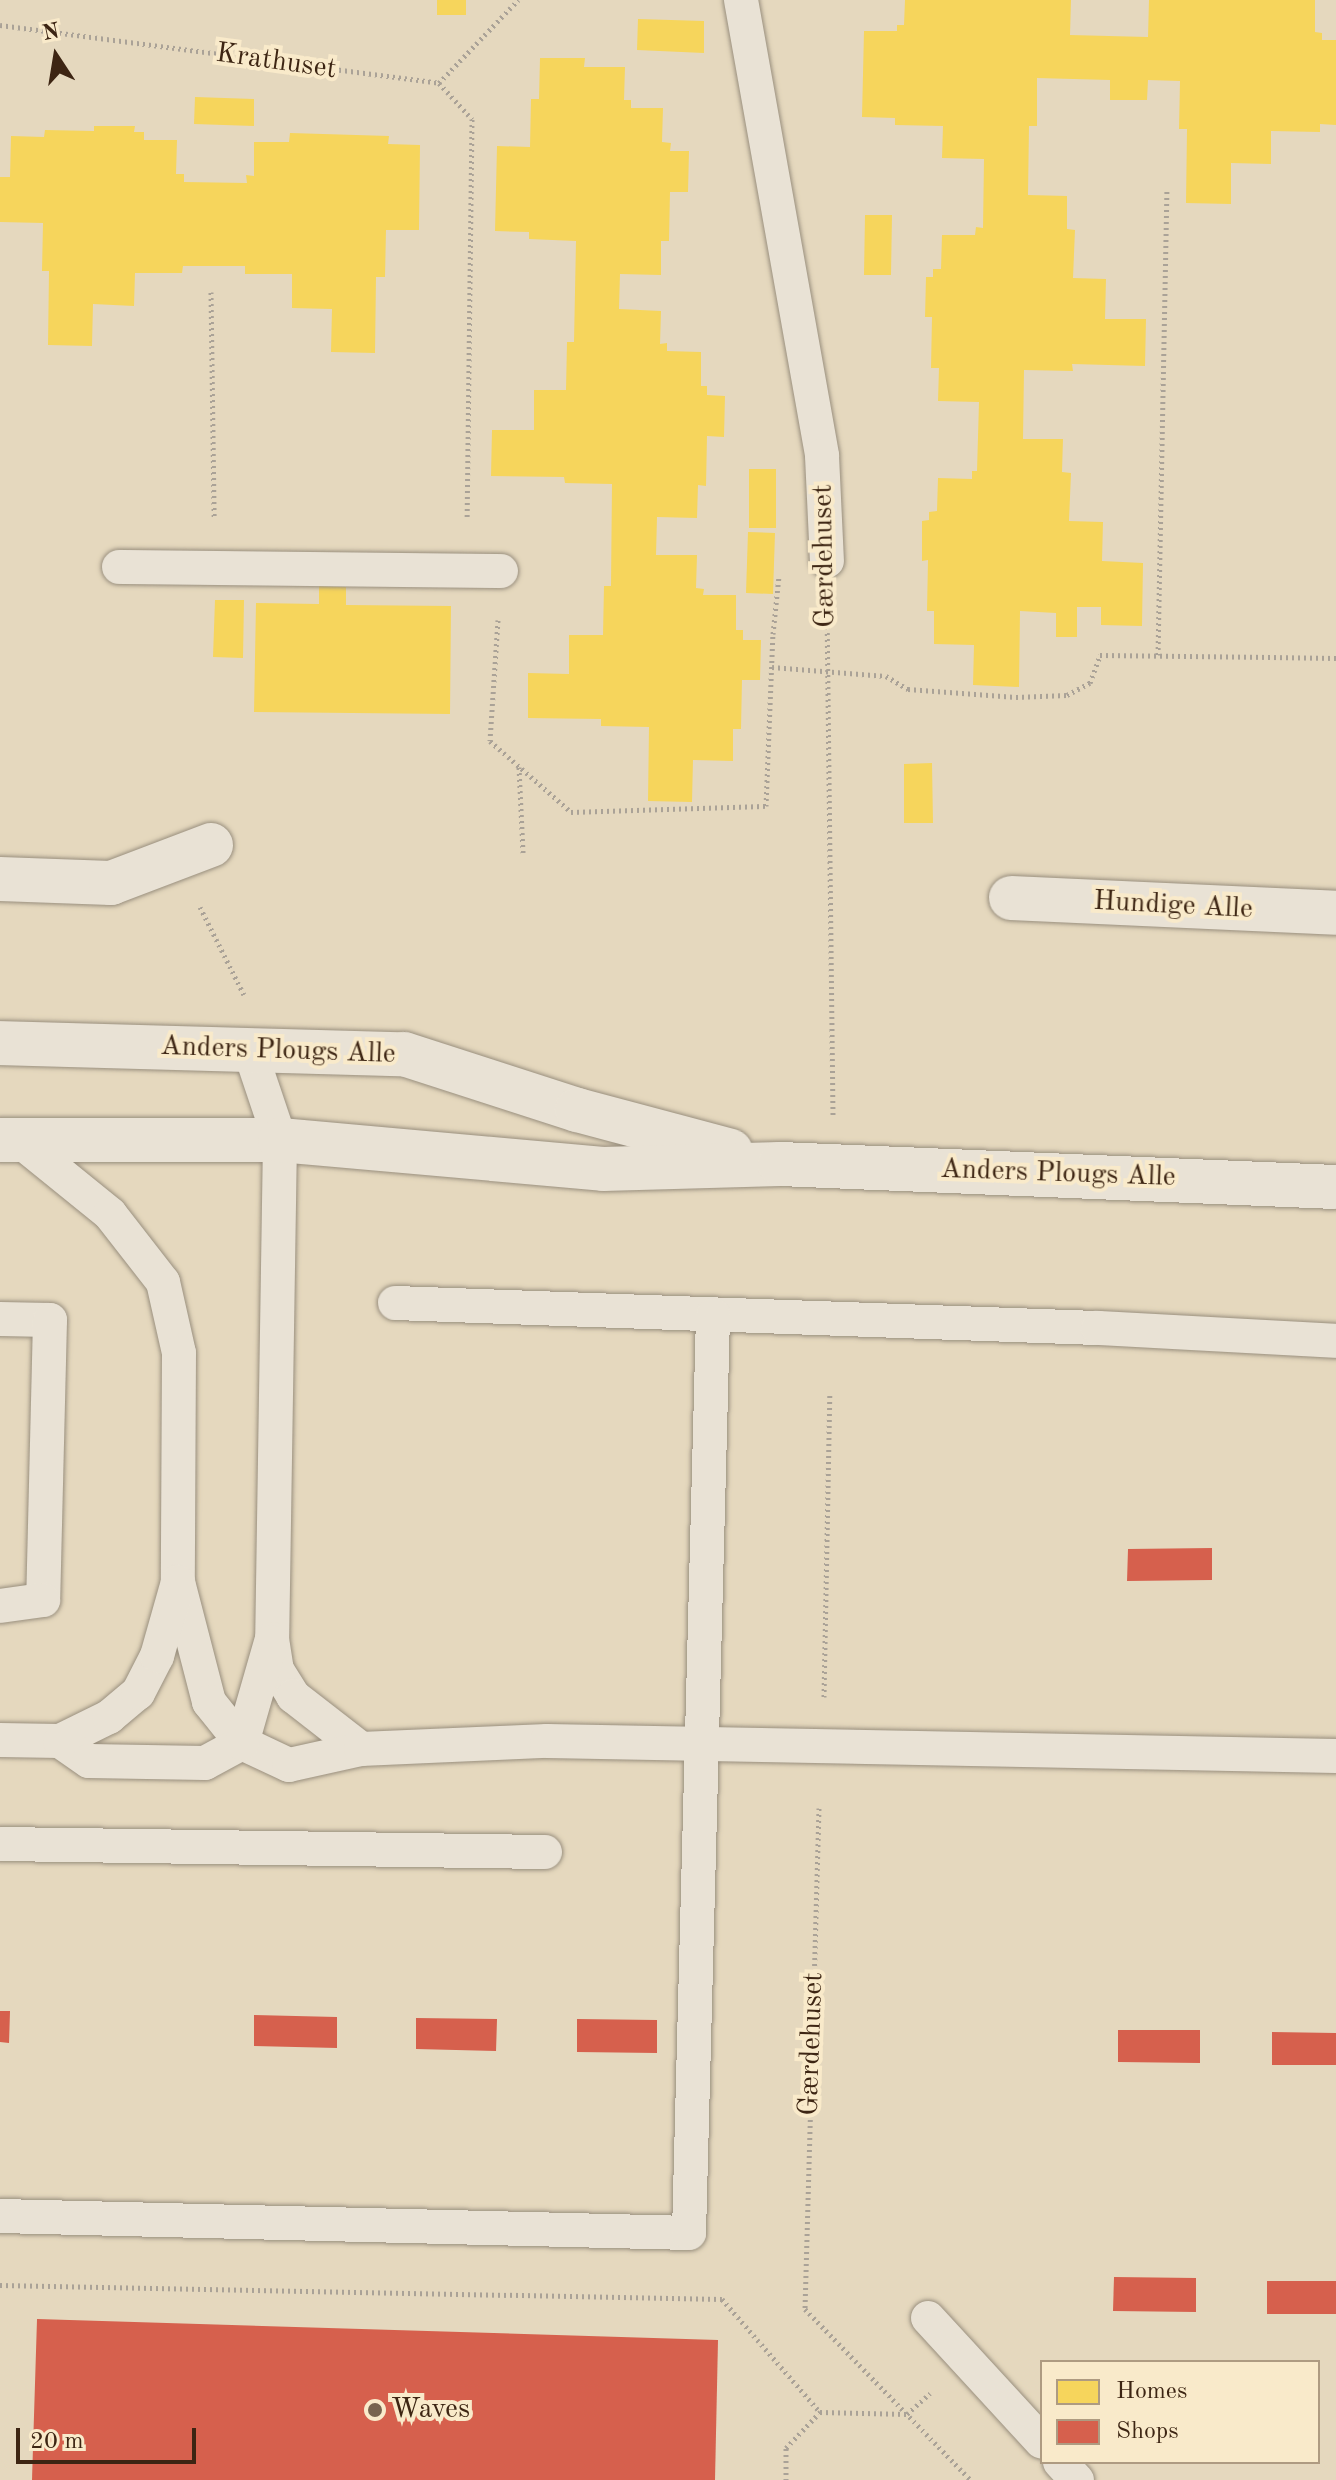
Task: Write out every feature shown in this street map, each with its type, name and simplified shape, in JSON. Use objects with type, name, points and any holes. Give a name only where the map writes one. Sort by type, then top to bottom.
[{"type":"street","points":[[0,879],[111,883],[193,852]]},
{"type":"street","name":"Hundige Alle","points":[[1011,898],[1336,913]]},
{"type":"street","name":"Anders Plougs Alle","points":[[0,1043],[404,1054],[577,1110],[780,1164]]},
{"type":"street","name":"Anders Plougs Alle","points":[[10,1140],[280,1140],[603,1169],[780,1164],[1336,1187]]},
{"type":"lane","name":"Gærdehuset","points":[[741,0],[822,456],[827,561]]},
{"type":"lane","points":[[119,567],[501,571]]},
{"type":"lane","points":[[260,1049],[280,1140],[272,1639],[277,1670],[293,1696],[361,1749]]},
{"type":"lane","points":[[10,1140],[110,1214],[163,1282],[179,1353],[178,1582],[209,1702],[242,1743],[289,1765],[361,1749],[547,1741],[1336,1756]]},
{"type":"lane","points":[[395,1303],[1113,1328],[1336,1341]]},
{"type":"lane","points":[[0,2216],[689,2233],[713,1315]]},
{"type":"lane","points":[[0,1319],[50,1320],[43,1600],[0,1606]]},
{"type":"lane","points":[[0,1740],[60,1741],[109,1717],[138,1693],[157,1656],[178,1582]]},
{"type":"lane","points":[[60,1741],[89,1761],[205,1763],[242,1743],[272,1639]]},
{"type":"lane","points":[[0,1844],[545,1852]]},
{"type":"lane","points":[[928,2318],[1040,2440]]},
{"type":"lane","points":[[1062,2464],[1077,2480]]},
{"type":"path","points":[[469,519],[472,119],[439,83],[518,0]]},
{"type":"path","name":"Krathuset","points":[[0,25],[439,83]]},
{"type":"path","points":[[1158,655],[1167,190]]},
{"type":"path","points":[[211,292],[214,525]]},
{"type":"path","points":[[453,519],[469,519],[499,533],[501,571],[490,741],[571,812],[766,806],[772,667],[781,560]]},
{"type":"path","name":"Gærdehuset","points":[[827,561],[833,1120]]},
{"type":"path","points":[[772,667],[886,676],[908,689],[1016,697],[1067,695],[1090,683],[1100,655],[1336,658]]},
{"type":"path","points":[[519,766],[523,853]]},
{"type":"path","points":[[193,852],[260,1049]]},
{"type":"path","points":[[823,1706],[830,1392]]},
{"type":"path","name":"Gærdehuset","points":[[819,1808],[805,2309],[971,2480]]},
{"type":"path","points":[[0,2285],[722,2299],[820,2412],[907,2414]]},
{"type":"path","points":[[786,2480],[786,2448],[820,2412]]},
{"type":"building: Homes","points":[[437,0],[466,0],[466,15],[437,15]]},
{"type":"building: Homes","points":[[905,0],[1071,0],[1070,35],[1148,37],[1149,0],[1315,0],[1315,32],[1322,33],[1322,40],[1336,40],[1336,125],[1320,124],[1320,132],[1271,131],[1271,164],[1231,163],[1231,204],[1186,203],[1187,129],[1179,129],[1180,81],[1148,80],[1147,100],[1110,100],[1110,80],[1037,78],[1037,126],[1029,126],[1028,195],[1067,196],[1067,229],[1075,230],[1073,278],[1106,279],[1105,319],[1146,319],[1145,366],[1072,364],[1073,371],[1024,370],[1023,439],[1063,439],[1062,472],[1071,473],[1069,521],[1103,522],[1102,561],[1143,563],[1142,626],[1101,625],[1101,607],[1077,607],[1077,637],[1056,637],[1056,613],[1020,611],[1019,687],[973,685],[974,645],[934,644],[934,611],[927,611],[928,560],[922,561],[922,521],[929,520],[929,512],[937,511],[938,478],[972,479],[972,471],[977,471],[979,402],[938,401],[939,368],[931,368],[932,317],[925,317],[926,277],[933,277],[933,269],[941,269],[942,235],[975,235],[976,227],[983,228],[984,159],[942,158],[943,126],[895,125],[895,118],[862,117],[864,31],[897,31],[897,25],[904,25]]},
{"type":"building: Homes","points":[[638,19],[704,21],[704,53],[637,50]]},
{"type":"building: Homes","points":[[540,58],[585,58],[584,67],[625,67],[624,100],[631,100],[631,108],[663,108],[662,142],[671,143],[670,151],[689,151],[688,192],[670,192],[669,241],[661,241],[661,275],[620,274],[619,309],[661,311],[660,344],[667,343],[667,351],[701,352],[701,386],[707,386],[707,395],[725,396],[724,437],[707,436],[706,486],[698,485],[697,518],[657,517],[656,555],[697,555],[696,588],[704,589],[703,595],[736,595],[736,630],[743,630],[743,640],[761,640],[760,680],[742,680],[741,729],[733,729],[733,761],[693,760],[692,802],[648,801],[649,727],[601,726],[601,719],[528,718],[528,673],[569,674],[569,635],[603,635],[604,586],[611,586],[612,484],[565,483],[564,477],[491,476],[492,430],[534,430],[534,390],[566,390],[567,342],[574,342],[576,241],[529,239],[529,232],[495,231],[497,146],[530,147],[531,99],[539,99]]},
{"type":"building: Homes","points":[[195,97],[254,99],[254,126],[194,124]]},
{"type":"building: Homes","points":[[94,126],[135,126],[134,132],[144,132],[144,140],[177,140],[176,174],[184,174],[184,182],[247,183],[246,175],[254,176],[254,142],[289,142],[290,133],[389,136],[388,144],[420,145],[419,230],[386,230],[385,277],[376,277],[375,353],[331,352],[332,309],[292,308],[292,274],[245,274],[245,266],[183,266],[182,273],[135,273],[134,306],[93,304],[92,346],[48,345],[49,271],[42,271],[43,223],[0,222],[0,177],[10,177],[11,136],[44,137],[45,130],[94,131]]},
{"type":"building: Homes","points":[[865,215],[892,215],[891,275],[864,275]]},
{"type":"building: Homes","points":[[749,469],[776,469],[776,528],[749,528]]},
{"type":"building: Homes","points":[[748,532],[775,533],[773,594],[746,593]]},
{"type":"building: Homes","points":[[319,586],[346,587],[346,605],[451,606],[450,714],[254,712],[256,603],[319,604]]},
{"type":"building: Homes","points":[[215,600],[244,600],[243,658],[213,657]]},
{"type":"building: Homes","points":[[932,763],[933,823],[904,823],[904,764]]},
{"type":"building: Shops","points":[[1212,1548],[1212,1580],[1127,1581],[1128,1549]]},
{"type":"building: Shops","points":[[0,2011],[10,2011],[9,2043],[0,2042]]},
{"type":"building: Shops","points":[[254,2015],[337,2017],[337,2048],[254,2046]]},
{"type":"building: Shops","points":[[416,2018],[497,2019],[496,2051],[416,2049]]},
{"type":"building: Shops","points":[[577,2019],[657,2020],[657,2053],[577,2052]]},
{"type":"building: Shops","points":[[1118,2030],[1200,2030],[1200,2063],[1118,2062]]},
{"type":"building: Shops","points":[[1272,2032],[1336,2033],[1336,2065],[1272,2065]]},
{"type":"building: Shops","points":[[1114,2277],[1196,2278],[1196,2312],[1113,2311]]},
{"type":"building: Shops","points":[[1267,2281],[1336,2281],[1336,2314],[1267,2314]]},
{"type":"building: Shops","name":"Waves","points":[[37,2319],[718,2340],[715,2480],[32,2480]]},
{"type":"place","name":"Waves","points":[[375,2410]]}]
